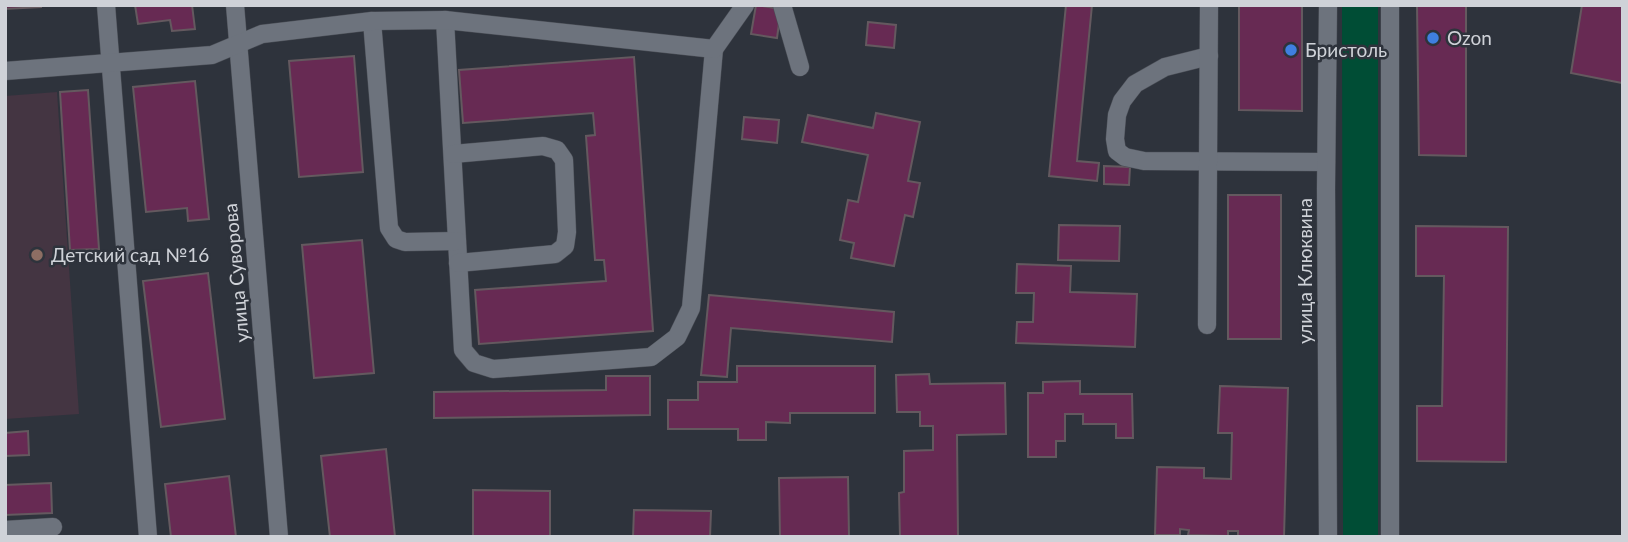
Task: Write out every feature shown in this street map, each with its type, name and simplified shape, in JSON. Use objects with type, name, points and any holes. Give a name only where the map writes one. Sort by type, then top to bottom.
[{"type":"street","points":[[106,5],[148,537]]},
{"type":"street","name":"улица Суворова","points":[[235,5],[279,537]]},
{"type":"street","points":[[445,20],[463,350],[474,363],[493,369],[651,357],[677,337],[691,308],[714,49],[745,5]]},
{"type":"street","points":[[782,5],[800,66]]},
{"type":"street","points":[[1207,325],[1209,5]]},
{"type":"street","name":"улица Клюквина","points":[[1328,5],[1328,537]]},
{"type":"street","points":[[1390,5],[1390,537]]},
{"type":"street","points":[[5,71],[212,55],[262,34],[372,21],[445,20],[714,49]]},
{"type":"street","points":[[372,21],[390,228],[396,239],[405,242],[457,241]]},
{"type":"street","points":[[1209,56],[1165,66],[1135,84],[1122,101],[1117,115],[1117,151],[1125,157],[1144,161],[1326,162]]},
{"type":"street","points":[[453,154],[544,146],[557,150],[564,160],[567,232],[565,246],[555,254],[458,263]]},
{"type":"street","points":[[5,530],[53,527]]},
{"type":"shaded area","name":"Детский сад №16","points":[[57,92],[79,414],[5,419],[5,96]]},
{"type":"green space","points":[[1342,5],[1378,5],[1378,537],[1343,537]]},
{"type":"building","points":[[5,5],[41,5],[41,7],[5,9]]},
{"type":"building","points":[[135,5],[192,5],[195,29],[172,31],[170,20],[138,24]]},
{"type":"building","points":[[756,5],[781,9],[777,38],[751,34]]},
{"type":"building","points":[[1066,5],[1092,5],[1077,161],[1099,163],[1097,181],[1049,176]]},
{"type":"building","points":[[1239,5],[1302,5],[1302,111],[1239,110]]},
{"type":"building","points":[[1417,5],[1466,5],[1466,156],[1419,155]]},
{"type":"building","points":[[1582,5],[1623,5],[1622,83],[1571,73]]},
{"type":"building","points":[[868,22],[896,25],[894,48],[866,45]]},
{"type":"building","points":[[354,56],[363,172],[299,177],[289,61]]},
{"type":"building","points":[[634,57],[653,331],[479,344],[475,290],[606,281],[604,260],[595,260],[586,136],[595,135],[593,113],[463,123],[459,70]]},
{"type":"building","points":[[195,81],[209,219],[188,221],[187,208],[146,212],[133,87]]},
{"type":"building","points":[[88,90],[99,249],[70,250],[60,92]]},
{"type":"building","points":[[876,113],[920,122],[908,181],[920,183],[913,217],[905,215],[894,266],[851,258],[854,243],[840,240],[848,200],[858,202],[868,155],[802,142],[808,115],[873,128]]},
{"type":"building","points":[[744,117],[779,120],[777,143],[742,139]]},
{"type":"building","points":[[1104,166],[1130,167],[1129,185],[1104,184]]},
{"type":"building","points":[[1228,195],[1281,195],[1281,339],[1228,339]]},
{"type":"building","points":[[1059,225],[1120,226],[1119,261],[1058,260]]},
{"type":"building","points":[[1416,226],[1508,227],[1506,462],[1417,461],[1417,406],[1442,406],[1444,276],[1416,276]]},
{"type":"building","points":[[362,240],[374,373],[314,378],[302,245]]},
{"type":"building","points":[[1017,264],[1071,266],[1070,292],[1137,294],[1135,347],[1016,343],[1017,322],[1033,322],[1034,293],[1016,293]]},
{"type":"building","points":[[208,273],[225,419],[161,427],[143,281]]},
{"type":"building","points":[[709,295],[894,312],[892,342],[731,328],[727,377],[701,375]]},
{"type":"building","points":[[737,366],[875,366],[875,413],[790,413],[790,423],[766,422],[766,440],[738,440],[738,429],[668,429],[668,400],[698,400],[698,382],[737,382]]},
{"type":"building","points":[[929,374],[930,384],[1005,383],[1006,434],[957,435],[958,537],[900,537],[899,493],[904,492],[904,451],[933,450],[933,426],[920,426],[920,412],[897,412],[896,375]]},
{"type":"building","points":[[606,376],[650,376],[650,415],[434,418],[434,392],[606,390]]},
{"type":"building","points":[[1080,381],[1080,394],[1132,394],[1133,438],[1116,438],[1116,424],[1083,424],[1083,414],[1065,414],[1065,441],[1056,441],[1056,457],[1028,457],[1028,393],[1043,393],[1043,382]]},
{"type":"building","points":[[1220,386],[1288,388],[1284,537],[1238,537],[1238,531],[1228,531],[1228,536],[1188,535],[1189,530],[1180,529],[1180,535],[1155,535],[1157,467],[1204,468],[1204,478],[1231,479],[1232,433],[1218,433]]},
{"type":"building","points":[[28,431],[29,455],[5,456],[5,433]]},
{"type":"building","points":[[386,449],[395,537],[330,537],[321,456]]},
{"type":"building","points":[[229,476],[236,537],[171,537],[165,484]]},
{"type":"building","points":[[848,477],[849,537],[780,537],[779,478]]},
{"type":"building","points":[[51,483],[52,513],[5,515],[5,485]]},
{"type":"building","points":[[473,490],[550,491],[550,537],[473,537]]},
{"type":"building","points":[[634,510],[711,511],[710,537],[633,537]]},
{"type":"place","name":"Ozon","points":[[1433,38]]},
{"type":"place","name":"Бристоль","points":[[1291,50]]},
{"type":"place","name":"Детский сад №16","points":[[37,255]]}]
